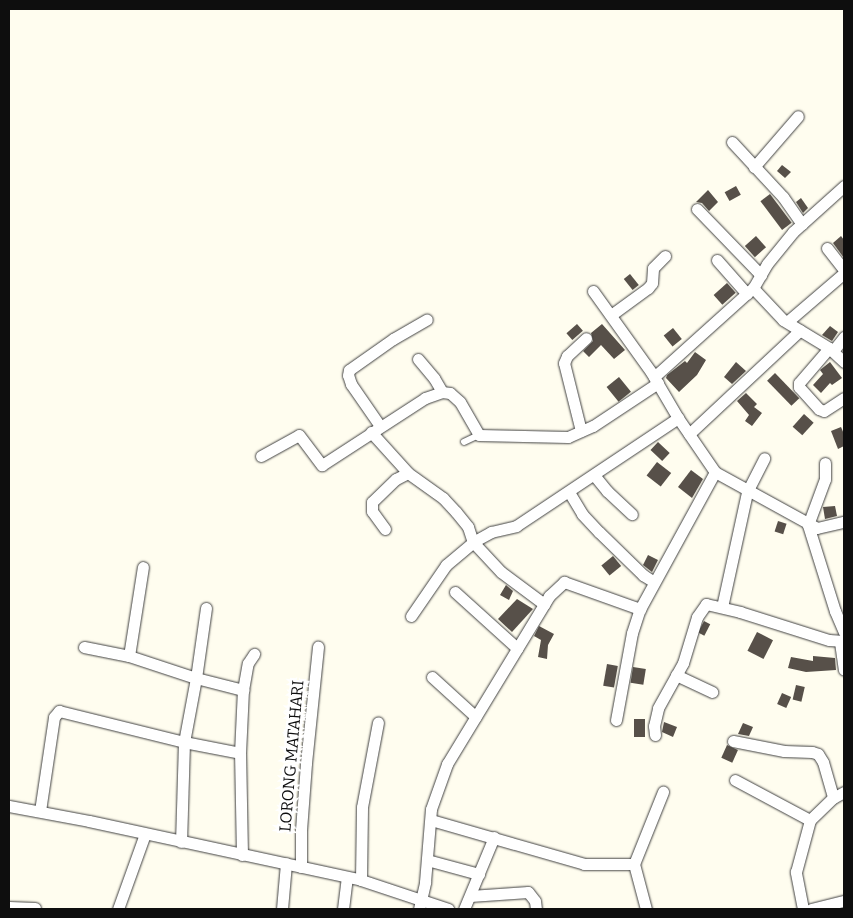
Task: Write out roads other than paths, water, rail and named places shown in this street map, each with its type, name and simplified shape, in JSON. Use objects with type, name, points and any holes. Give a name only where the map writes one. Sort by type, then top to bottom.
[{"type":"street","points":[[754,167],[798,116]]},
{"type":"street","points":[[732,142],[783,197],[802,224]]},
{"type":"street","points":[[261,456],[299,435],[322,465],[425,398],[442,392],[450,393],[460,402],[480,435],[568,436],[593,426],[656,380],[750,291],[793,232],[844,186]]},
{"type":"street","points":[[698,209],[761,274]]},
{"type":"street","points":[[787,322],[844,272],[827,248]]},
{"type":"street","points":[[611,315],[648,288],[652,283],[653,268],[665,256]]},
{"type":"street","points":[[717,260],[787,322],[831,349],[844,362]]},
{"type":"street","points":[[593,291],[656,380],[678,418],[715,472],[747,492],[808,525],[817,528],[844,522]]},
{"type":"street","points":[[427,319],[385,344],[349,370],[348,379],[376,429],[408,473],[443,498],[468,527],[473,542],[501,572],[544,604]]},
{"type":"street","points":[[689,434],[800,330]]},
{"type":"street","points":[[844,337],[798,383],[799,387],[819,409],[824,410],[844,398]]},
{"type":"street","points":[[581,431],[564,364],[567,356],[586,338]]},
{"type":"street","points":[[418,358],[434,378],[442,392]]},
{"type":"street","points":[[411,616],[446,565],[473,542],[491,532],[516,526],[678,418]]},
{"type":"street","points":[[722,606],[747,492],[764,458]]},
{"type":"street","points":[[825,463],[825,479],[808,525],[843,638],[844,670]]},
{"type":"street","points":[[616,720],[632,632],[640,609],[715,472]]},
{"type":"street","points":[[385,529],[372,511],[372,502],[396,479],[408,473]]},
{"type":"street","points":[[594,475],[607,491],[632,514]]},
{"type":"street","points":[[569,492],[582,514],[598,532],[643,575],[654,582]]},
{"type":"street","points":[[129,656],[143,567]]},
{"type":"street","points":[[420,905],[427,860],[431,809],[447,764],[544,604],[556,588],[564,582],[640,609]]},
{"type":"street","points":[[455,592],[517,648]]},
{"type":"street","points":[[655,736],[654,726],[658,708],[683,663],[697,618],[703,606],[707,603],[843,638]]},
{"type":"street","points":[[181,842],[184,742],[206,608]]},
{"type":"street","points":[[84,647],[129,656],[196,678],[243,690]]},
{"type":"street","name":"LORONG MATAHARI","points":[[301,867],[301,830],[306,763],[318,647]]},
{"type":"street","points":[[242,854],[240,753],[243,690],[248,663],[254,654]]},
{"type":"street","points":[[676,675],[712,692]]},
{"type":"street","points":[[432,677],[476,717]]},
{"type":"street","points":[[40,810],[54,717],[59,711],[184,742],[240,753]]},
{"type":"street","points":[[361,880],[362,807],[378,722]]},
{"type":"street","points":[[733,741],[784,751],[818,754],[824,762],[833,798]]},
{"type":"street","points":[[735,780],[810,820]]},
{"type":"street","points":[[646,909],[634,864],[663,792]]},
{"type":"street","points":[[804,909],[796,872],[810,820],[833,798],[844,792]]},
{"type":"street","points":[[9,806],[40,810],[361,880],[420,905],[448,909]]},
{"type":"street","points":[[430,820],[584,864],[634,864]]},
{"type":"street","points":[[118,909],[145,834]]},
{"type":"street","points":[[464,909],[494,838]]},
{"type":"street","points":[[427,860],[479,874]]},
{"type":"street","points":[[282,909],[286,863]]},
{"type":"street","points":[[343,909],[347,877]]},
{"type":"street","points":[[470,896],[528,892],[536,901],[536,909]]},
{"type":"street","points":[[811,909],[844,901]]},
{"type":"street","points":[[9,906],[35,908]]},
{"type":"lane","points":[[464,442],[480,435]]}]
